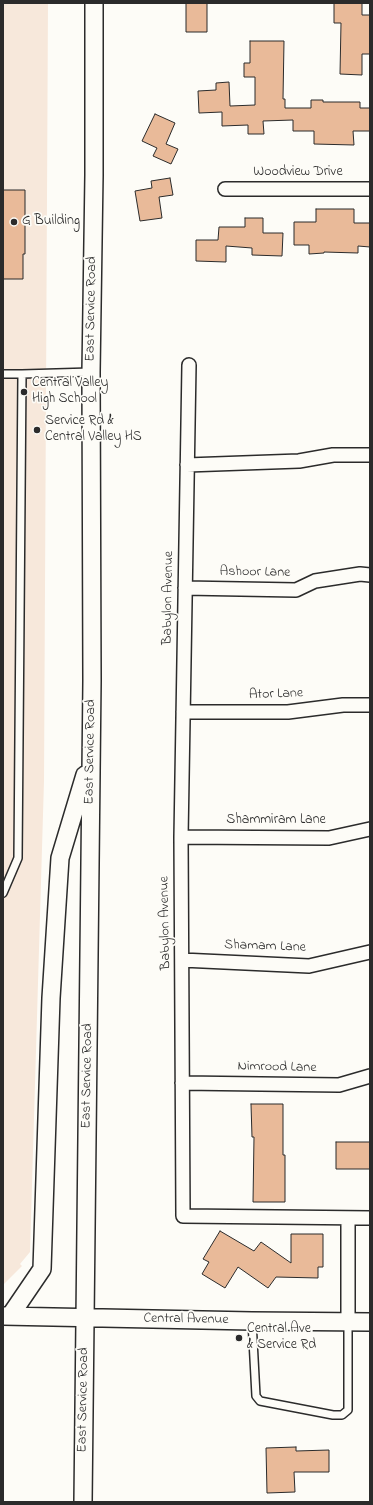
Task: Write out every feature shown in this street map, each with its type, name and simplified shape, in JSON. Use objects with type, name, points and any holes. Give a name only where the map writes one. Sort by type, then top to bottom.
[{"type":"street","name":"East Service Road","points":[[83,1502],[91,756],[91,372],[94,175],[94,3]]},
{"type":"street","name":"Woodview Drive","points":[[225,189],[370,189]]},
{"type":"street","name":"Babylon Avenue","points":[[189,365],[181,836],[183,1216],[370,1218]]},
{"type":"street","points":[[187,465],[300,461],[333,455],[370,455]]},
{"type":"street","name":"Ashoor Lane","points":[[185,588],[296,590],[315,581],[360,574],[370,575]]},
{"type":"street","name":"Ator Lane","points":[[183,712],[288,712],[343,705],[370,705]]},
{"type":"street","points":[[7,1316],[42,1269],[50,998],[60,858],[91,756]]},
{"type":"street","name":"Shammiram Lane","points":[[181,836],[329,838],[370,829]]},
{"type":"street","name":"Shamam Lane","points":[[182,960],[309,966],[370,952]]},
{"type":"street","name":"Nimrood Lane","points":[[182,1082],[339,1085],[370,1076]]},
{"type":"street","points":[[348,1218],[348,1322]]},
{"type":"street","name":"Central Avenue","points":[[7,1316],[370,1322]]},
{"type":"lane","points":[[3,374],[91,372]]},
{"type":"lane","points":[[3,893],[18,858],[22,374]]},
{"type":"lane","points":[[252,1321],[256,1396],[260,1401],[333,1415],[342,1415],[348,1410],[348,1322]]},
{"type":"shaded area","name":"Central Valley High School","points":[[3,3],[48,3],[44,781],[30,1252],[20,1264],[22,1266],[3,1285]]},
{"type":"building","points":[[186,3],[207,3],[207,32],[186,32]]},
{"type":"building","points":[[334,3],[362,3],[362,15],[370,15],[370,54],[362,54],[362,75],[340,74],[341,23],[334,23]]},
{"type":"building","points":[[250,41],[284,41],[283,99],[285,99],[285,108],[311,108],[311,100],[323,100],[323,102],[360,102],[360,108],[370,108],[370,131],[353,131],[354,145],[314,144],[314,131],[293,131],[293,120],[263,121],[264,134],[248,134],[248,125],[222,126],[222,112],[199,113],[198,91],[216,90],[216,83],[229,82],[230,106],[255,105],[255,77],[244,77],[244,63],[250,63]]},
{"type":"building","points":[[155,114],[175,123],[166,144],[178,149],[171,164],[153,156],[157,148],[142,141]]},
{"type":"building","points":[[170,178],[173,195],[159,197],[162,218],[140,221],[135,191],[152,188],[151,181]]},
{"type":"building","name":"G Building","points":[[3,190],[25,190],[25,254],[23,254],[23,279],[3,279]]},
{"type":"building","points":[[316,209],[354,209],[354,223],[370,223],[370,247],[358,246],[358,253],[324,252],[309,254],[309,245],[294,245],[294,222],[316,222]]},
{"type":"building","points":[[245,218],[263,218],[263,233],[283,233],[282,256],[252,255],[252,248],[226,246],[226,262],[196,261],[196,240],[218,240],[219,227],[245,227]]},
{"type":"building","points":[[251,1104],[283,1104],[285,1202],[253,1202],[254,1137],[252,1137]]},
{"type":"building","points":[[336,1142],[370,1142],[370,1169],[336,1169]]},
{"type":"building","points":[[220,1231],[254,1251],[261,1242],[291,1263],[291,1234],[323,1234],[323,1267],[318,1267],[318,1278],[276,1277],[268,1288],[238,1267],[225,1288],[202,1274],[209,1262],[203,1259]]},
{"type":"building","points":[[296,1447],[296,1451],[329,1450],[329,1472],[294,1472],[295,1492],[267,1493],[266,1448]]},
{"type":"place","name":"G Building","points":[[14,222]]},
{"type":"place","name":"Central Valley High School","points":[[24,392]]},
{"type":"place","name":"Service Rd & Central Valley HS","points":[[37,430]]},
{"type":"place","name":"Central Ave & Service Rd","points":[[239,1338]]}]
